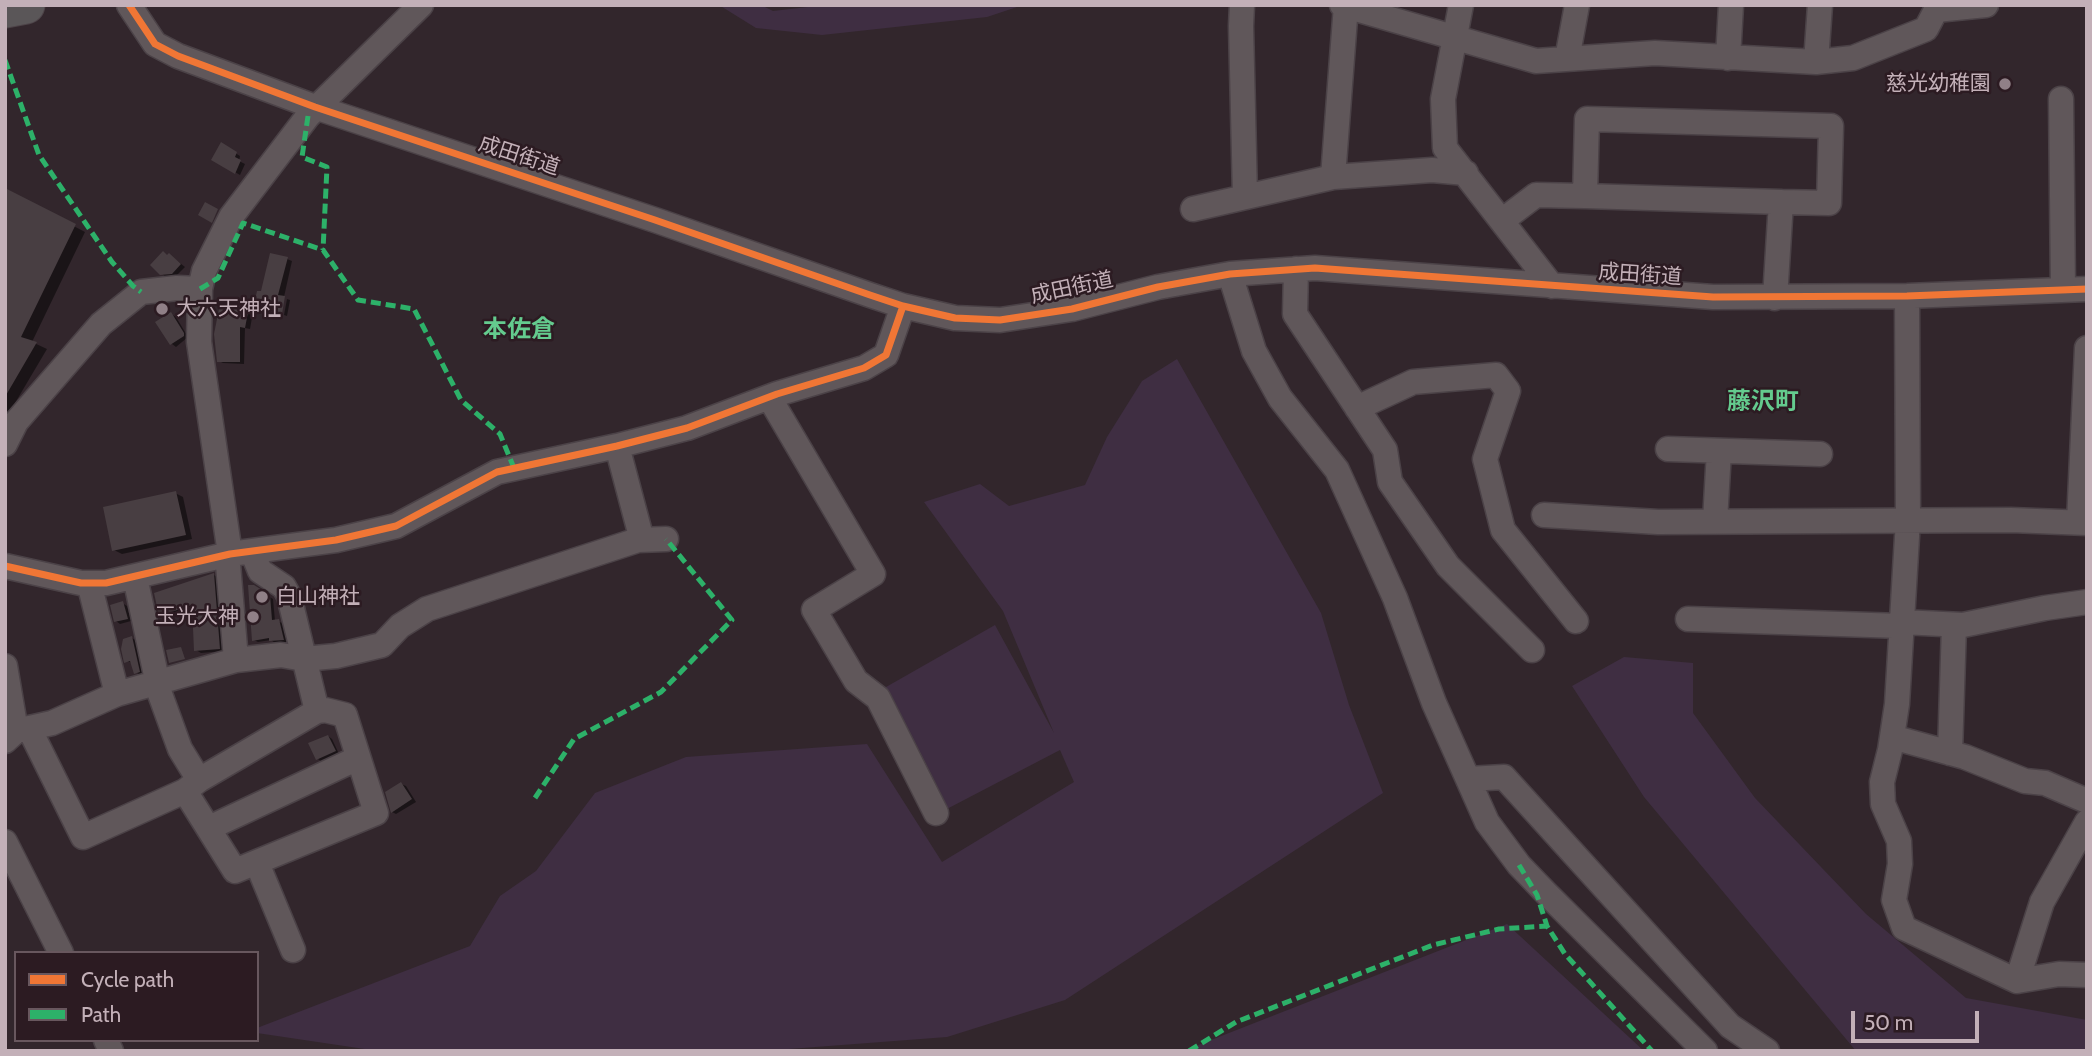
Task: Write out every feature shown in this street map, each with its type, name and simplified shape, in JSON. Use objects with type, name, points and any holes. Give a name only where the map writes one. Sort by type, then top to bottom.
[{"type":"highway","points":[[5,9],[26,5]]},
{"type":"street","name":"成田街道","points":[[129,5],[155,44],[178,56],[315,107],[903,306],[955,318],[1000,320],[1072,309],[1158,287],[1230,274],[1315,268],[1419,274],[1648,294],[1774,298],[2075,289]]},
{"type":"street","points":[[317,711],[292,608],[284,587],[260,571],[241,552],[199,342],[200,289],[204,271],[231,216],[315,107],[421,5]]},
{"type":"street","points":[[1242,5],[1245,197]]},
{"type":"street","points":[[1461,5],[1443,99],[1445,148],[1552,286]]},
{"type":"street","points":[[1567,59],[1577,5]]},
{"type":"street","points":[[1728,58],[1731,5]]},
{"type":"street","points":[[1816,61],[1820,5]]},
{"type":"street","points":[[1333,177],[1345,6],[1536,61],[1655,53],[1816,61],[1853,58],[1926,29],[1936,7],[1986,5]]},
{"type":"street","points":[[2061,99],[2075,289]]},
{"type":"street","points":[[1503,220],[1536,195],[1585,197],[1829,203],[1831,126],[1587,119],[1585,197]]},
{"type":"street","points":[[1193,209],[1333,177],[1432,170],[1466,173]]},
{"type":"street","points":[[1774,298],[1781,202]]},
{"type":"street","points":[[1296,270],[1295,314],[1385,450],[1390,481],[1448,566],[1532,650]]},
{"type":"street","points":[[1230,274],[1254,351],[1280,398],[1337,470],[1395,598],[1434,704],[1487,822],[1519,865],[1705,1051]]},
{"type":"street","points":[[5,444],[16,422],[102,324],[141,292],[177,288],[200,289]]},
{"type":"street","points":[[1907,296],[1908,520],[1897,704],[1882,782],[1883,804],[1899,841],[1900,864],[1894,900],[1904,928],[2017,981],[2059,974],[2087,975]]},
{"type":"street","points":[[5,566],[89,583],[106,583],[241,552],[336,540],[396,526],[497,472],[687,428],[769,397],[863,368],[886,355],[903,306]]},
{"type":"street","points":[[1544,515],[1658,522],[2083,522],[2087,348]]},
{"type":"street","points":[[1357,408],[1413,382],[1496,375],[1508,391],[1485,458],[1503,530],[1576,621]]},
{"type":"street","points":[[769,397],[873,574],[814,610],[856,681],[877,698],[936,813]]},
{"type":"street","points":[[17,733],[52,723],[117,694],[236,660],[281,655],[304,659],[336,656],[382,645],[400,626],[427,609],[654,540],[617,446]]},
{"type":"street","points":[[1668,449],[1820,454]]},
{"type":"street","points":[[1714,521],[1719,451]]},
{"type":"street","points":[[236,660],[228,564],[241,552]]},
{"type":"street","points":[[5,666],[17,733],[83,837],[192,786],[317,711],[325,710],[345,715],[376,813],[235,871],[209,828],[192,786],[160,694],[135,577]]},
{"type":"street","points":[[89,583],[117,694]]},
{"type":"street","points":[[1688,619],[1963,625],[2087,602]]},
{"type":"street","points":[[1950,753],[1954,625]]},
{"type":"street","points":[[1892,737],[1950,753],[2025,782],[2045,783],[2087,801]]},
{"type":"street","points":[[209,828],[358,758]]},
{"type":"street","points":[[1468,779],[1504,777],[1730,1026],[1767,1051]]},
{"type":"street","points":[[2017,981],[2042,902],[2087,822]]},
{"type":"street","points":[[5,842],[60,951]]},
{"type":"street","points":[[257,863],[293,950]]},
{"type":"shaded area","points":[[719,5],[761,5],[773,11],[825,5],[1023,5],[987,17],[822,35],[756,28]]},
{"type":"shaded area","points":[[1177,359],[1321,613],[1349,705],[1383,793],[1065,1000],[947,1037],[763,1051],[378,1051],[259,1033],[259,1027],[470,946],[500,896],[536,871],[595,793],[686,757],[867,744],[942,862],[1074,782],[1060,750],[943,811],[879,691],[995,625],[1054,733],[1003,611],[924,502],[980,484],[1009,506],[1085,485],[1107,437],[1142,381]]},
{"type":"shaded area","points":[[1624,657],[1693,663],[1693,713],[1755,798],[1866,914],[1966,998],[2087,1020],[2087,1051],[1856,1051],[1644,797],[1572,686]]},
{"type":"shaded area","points":[[1507,924],[1644,1051],[1183,1051]]},
{"type":"building","points":[[221,142],[237,152],[235,157],[241,160],[235,174],[211,160]]},
{"type":"building","points":[[5,188],[76,224],[21,337],[37,342],[5,397]]},
{"type":"building","points":[[205,202],[218,209],[212,223],[198,215]]},
{"type":"building","points":[[163,251],[181,264],[172,274],[160,275],[150,265]]},
{"type":"building","points":[[270,253],[288,257],[278,295],[285,296],[282,314],[253,309],[257,291],[261,291]]},
{"type":"building","points":[[220,304],[249,307],[245,328],[240,327],[240,362],[217,362],[214,334]]},
{"type":"building","points":[[171,312],[184,336],[170,345],[155,322]]},
{"type":"building","points":[[176,491],[186,535],[112,551],[103,507]]},
{"type":"building","points":[[214,573],[220,649],[194,651],[192,605],[159,616],[154,593]]},
{"type":"building","points":[[248,585],[254,585],[270,595],[272,620],[279,619],[284,640],[269,641],[269,638],[252,641]]},
{"type":"building","points":[[123,601],[128,619],[114,622],[110,605]]},
{"type":"building","points":[[132,636],[140,672],[134,674],[130,661],[124,663],[121,649],[123,639]]},
{"type":"building","points":[[181,647],[185,659],[169,663],[166,650]]},
{"type":"building","points":[[328,735],[336,751],[316,760],[308,743]]},
{"type":"building","points":[[401,782],[412,799],[391,813],[385,792]]},
{"type":"marked path","points":[[5,60],[39,155],[112,262],[141,292]]},
{"type":"marked path","points":[[308,116],[302,157],[327,167],[323,250]]},
{"type":"marked path","points":[[200,289],[218,278],[243,223],[323,250],[358,300],[414,309],[461,400],[500,434],[514,468]]},
{"type":"marked path","points":[[535,798],[574,739],[661,692],[732,620],[666,539]]},
{"type":"marked path","points":[[1519,865],[1537,895],[1547,926],[1565,954],[1652,1051]]},
{"type":"marked path","points":[[1189,1051],[1236,1022],[1433,945],[1499,929],[1547,926]]},
{"type":"cycle path","points":[[129,5],[155,44],[178,56],[315,107],[870,295],[955,318],[1000,320],[1072,309],[1158,287],[1230,274],[1315,268],[1713,297],[1907,296],[2087,289]]},
{"type":"cycle path","points":[[5,566],[81,583],[106,583],[230,554],[336,540],[396,526],[497,472],[687,428],[777,394],[864,368],[886,355],[903,306]]},
{"type":"place","name":"慈光幼稚園","points":[[2005,84]]},
{"type":"place","name":"大六天神社","points":[[162,309]]},
{"type":"place","name":"白山神社","points":[[262,597]]},
{"type":"place","name":"玉光大神","points":[[253,617]]},
{"type":"district","name":"本佐倉","points":[[519,330]]},
{"type":"district","name":"藤沢町","points":[[1763,402]]}]
